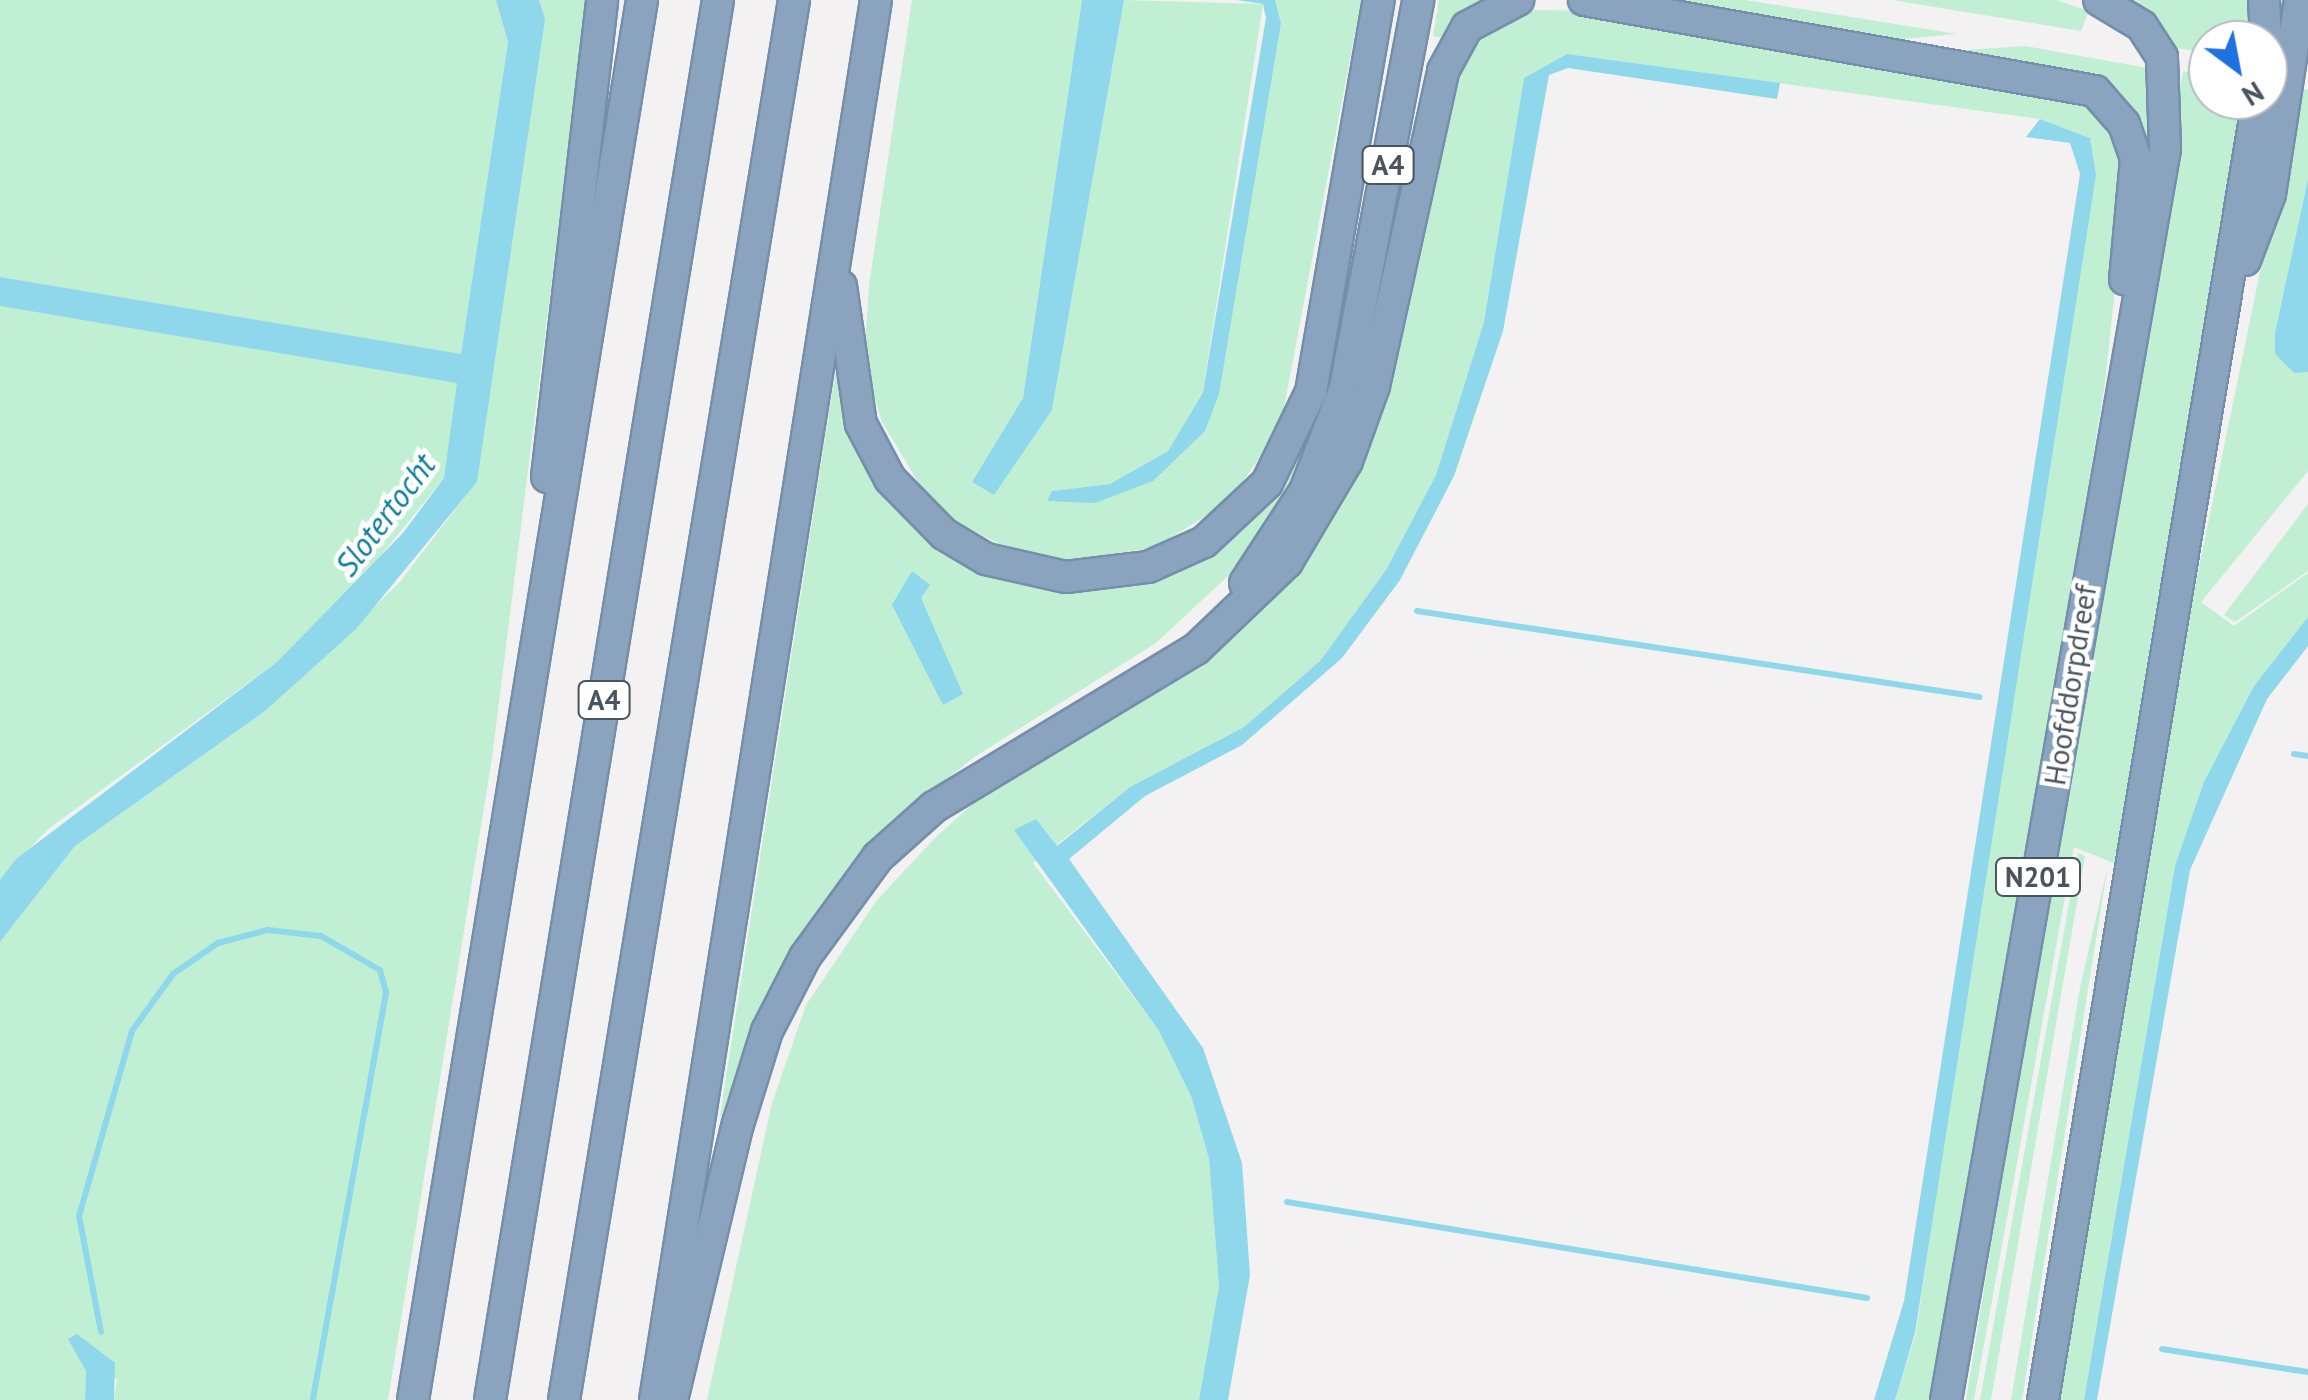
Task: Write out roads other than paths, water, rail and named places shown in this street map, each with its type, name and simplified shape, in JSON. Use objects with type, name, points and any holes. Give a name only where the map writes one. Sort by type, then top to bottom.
[{"type":"highway","name":"A4","points":[[520,754],[602,0]]},
{"type":"highway","name":"A4","points":[[412,1400],[642,0]]},
{"type":"highway","name":"A4","points":[[490,1400],[718,0]]},
{"type":"highway","name":"A4","points":[[564,1400],[794,0]]},
{"type":"highway","name":"A4","points":[[655,1400],[876,0]]},
{"type":"highway","name":"A4","points":[[837,228],[851,394],[876,456],[925,518],[986,558],[1038,574],[1120,574],[1178,556],[1258,495],[1297,430],[1321,343],[1379,0]]},
{"type":"highway","name":"A4","points":[[1150,669],[1246,583],[1327,441],[1359,330],[1418,0]]},
{"type":"highway","name":"A4","points":[[672,1400],[738,1124],[767,1031],[814,943],[878,857],[934,807],[1150,669],[1228,624],[1287,562],[1347,461],[1374,386],[1443,71],[1467,28],[1518,0]]},
{"type":"highway","points":[[1584,0],[2095,91],[2124,124],[2136,159],[2113,427]]},
{"type":"highway","name":"Hoofddorpdreef","points":[[1946,1400],[2168,83],[2149,34],[2099,0]]},
{"type":"highway","points":[[2220,328],[2270,194],[2300,0]]},
{"type":"highway","name":"N201","points":[[2042,1400],[2255,120]]},
{"type":"water","points":[[496,0],[539,0],[545,19],[477,482],[356,629],[265,711],[75,846],[0,942],[0,880],[16,859],[277,662],[403,533],[444,478],[457,383],[0,306],[0,277],[461,354],[508,42]]},
{"type":"water","points":[[1082,0],[1124,0],[1052,410],[994,495],[972,482],[1023,398]]},
{"type":"water","points":[[1237,0],[1275,0],[1281,23],[1219,394],[1205,431],[1153,481],[1095,503],[1047,501],[1052,491],[1110,484],[1168,451],[1203,392],[1266,18],[1263,4]]},
{"type":"water","points":[[1567,54],[1780,83],[1777,99],[1568,68],[1549,75],[1503,331],[1454,476],[1400,580],[1342,658],[1242,745],[1145,796],[1069,859],[1203,1048],[1242,1163],[1250,1275],[1228,1400],[1199,1400],[1219,1286],[1209,1159],[1191,1096],[1159,1031],[1014,830],[1036,819],[1057,846],[1130,787],[1244,727],[1320,661],[1386,570],[1436,475],[1484,322],[1524,78]]},
{"type":"water","points":[[2040,119],[2090,138],[2096,175],[1915,1333],[1895,1400],[1874,1400],[1904,1301],[2080,174],[2070,143],[2026,137]]},
{"type":"water","points":[[2308,179],[2308,372],[2294,373],[2275,354],[2275,333]]},
{"type":"water","points":[[912,571],[930,585],[921,598],[963,694],[943,705],[892,605]]},
{"type":"water","points":[[2308,617],[2308,646],[2267,699],[2190,870],[2097,1400],[2084,1400],[2175,866],[2204,782],[2254,686]]},
{"type":"water","points":[[77,1334],[115,1363],[114,1400],[85,1400],[86,1371],[68,1339]]},
{"type":"waterway","points":[[1417,611],[1979,697]]},
{"type":"waterway","points":[[2294,754],[2308,756]]},
{"type":"waterway","points":[[101,1332],[79,1216],[132,1031],[173,974],[218,943],[268,930],[321,936],[380,970],[386,993],[313,1400]]},
{"type":"waterway","points":[[1287,1202],[1867,1298]]},
{"type":"waterway","points":[[2162,1349],[2308,1372]]},
{"type":"water label","name":"Slotertocht","points":[[385,515]]}]
